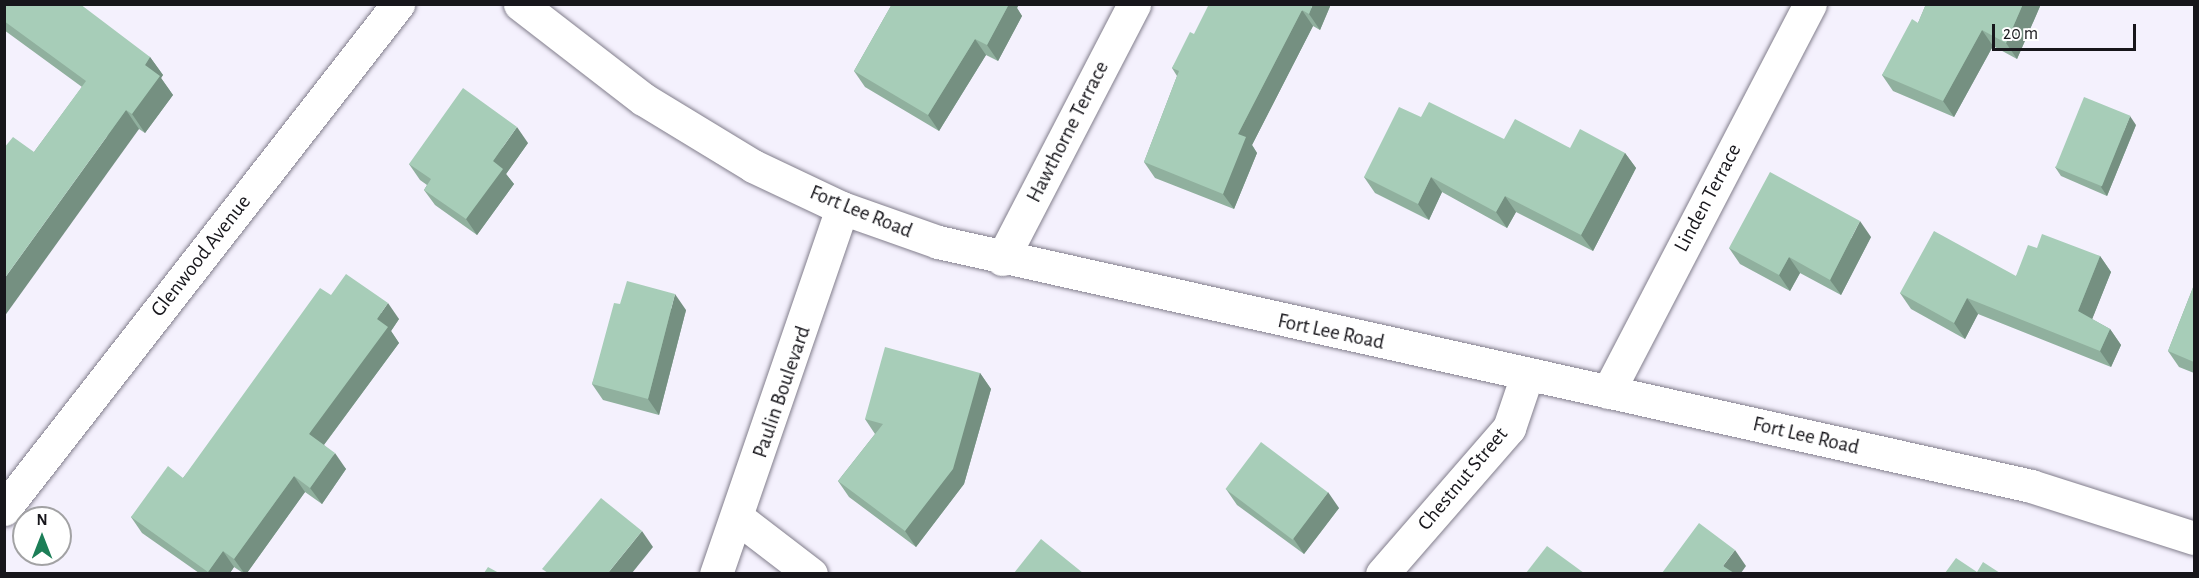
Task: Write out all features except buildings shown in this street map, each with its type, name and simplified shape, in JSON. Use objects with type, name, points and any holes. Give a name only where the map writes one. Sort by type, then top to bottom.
[{"type":"street","name":"Glenwood Avenue","points":[[4,509],[398,4]]},
{"type":"street","name":"Fort Lee Road","points":[[520,4],[643,99],[753,166],[842,208],[1002,259],[2031,486],[2194,538]]},
{"type":"street","name":"Hawthorne Terrace","points":[[1002,259],[1134,4]]},
{"type":"street","name":"Linden Terrace","points":[[1608,392],[1810,4]]},
{"type":"street","name":"Paulin Boulevard","points":[[716,573],[738,518],[842,208]]},
{"type":"street","name":"Chestnut Street","points":[[1382,573],[1509,428],[1527,375]]},
{"type":"street","points":[[738,518],[811,573]]}]
